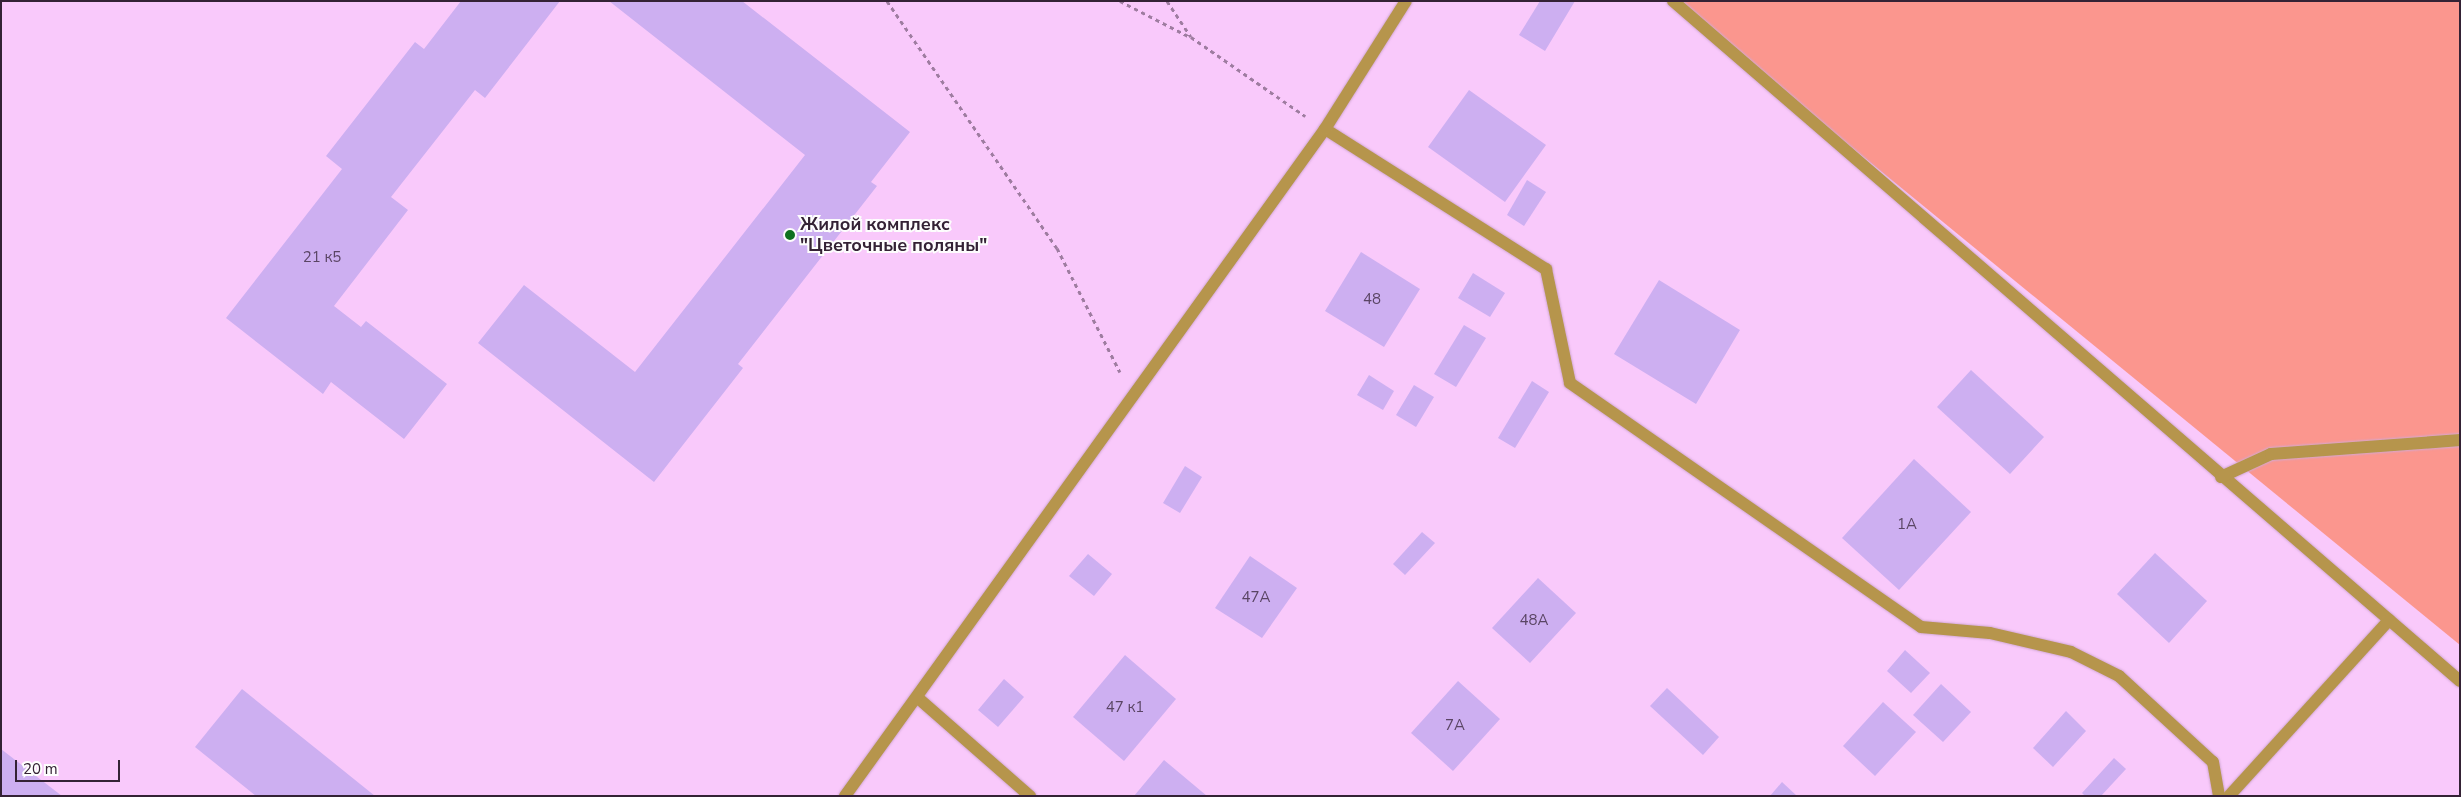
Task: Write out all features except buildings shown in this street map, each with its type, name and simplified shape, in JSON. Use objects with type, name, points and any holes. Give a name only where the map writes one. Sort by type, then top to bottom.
[{"type":"street","points":[[845,796],[918,698],[1325,129],[1406,1]]},
{"type":"street","points":[[1673,1],[2221,477],[2460,681]]},
{"type":"street","points":[[1325,129],[1546,269],[1570,383],[1921,626],[1990,633],[2071,652],[2119,676],[2212,762],[2219,796]]},
{"type":"street","points":[[2221,477],[2271,454],[2460,440]]},
{"type":"street","points":[[2229,796],[2390,620]]},
{"type":"street","points":[[918,698],[1030,796]]},
{"type":"path","points":[[887,1],[1057,248],[1133,397]]},
{"type":"path","points":[[1120,1],[1190,37],[1325,129]]},
{"type":"path","points":[[1167,1],[1190,37]]},
{"type":"shaded area","points":[[1682,1],[2460,1],[2460,645],[1679,6]]},
{"type":"place","name":"Жилой комплекс \"Цветочные поляны\"","points":[[790,235]]}]
